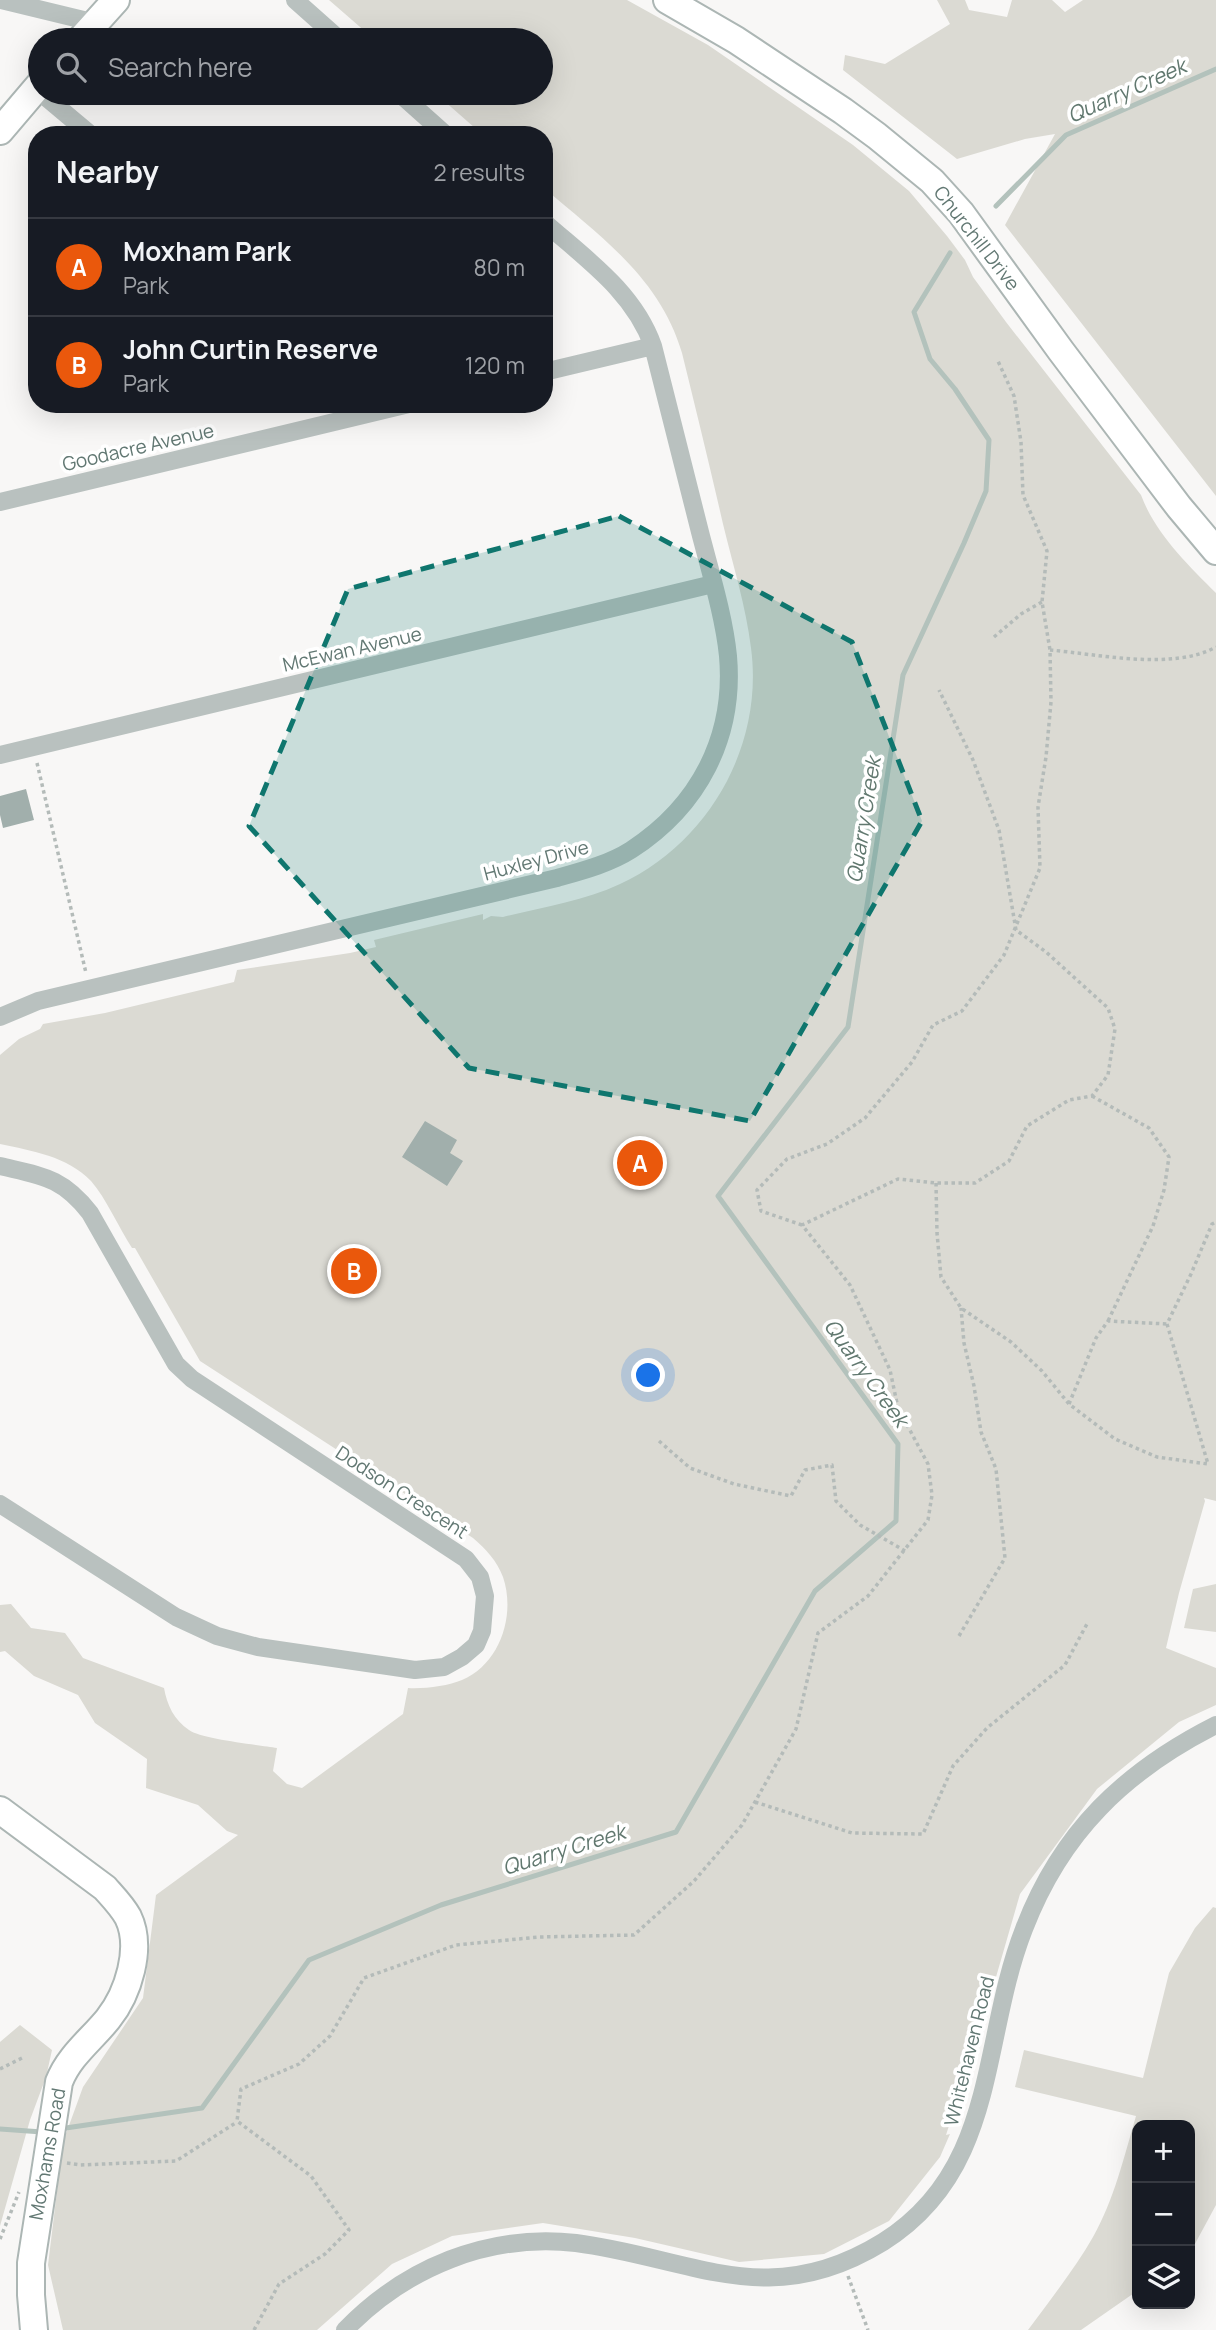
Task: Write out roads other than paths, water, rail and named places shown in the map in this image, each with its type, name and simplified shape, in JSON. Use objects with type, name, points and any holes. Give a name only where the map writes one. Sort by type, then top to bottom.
[{"type":"main road","points":[[92,28],[116,0]]},
{"type":"main road","name":"Churchill Drive","points":[[667,0],[736,40],[843,111],[932,181],[961,213],[1179,507],[1216,551]]},
{"type":"main road","points":[[0,131],[28,102]]},
{"type":"main road","name":"Moxhams Road","points":[[0,1810],[104,1888],[124,1910],[133,1930],[131,1968],[116,2006],[68,2062],[56,2094],[30,2263],[34,2330]]},
{"type":"street","points":[[1,0],[77,28]]},
{"type":"street","points":[[295,0],[326,28]]},
{"type":"street","points":[[56,105],[80,126]]},
{"type":"street","points":[[412,105],[436,126]]},
{"type":"street","name":"Huxley Drive","points":[[0,1017],[38,1001],[595,867],[630,851],[685,804],[707,769],[722,734],[729,693],[727,654],[713,584],[646,324],[618,287],[553,230]]},
{"type":"street","points":[[553,370],[653,346]]},
{"type":"street","name":"Goodacre Avenue","points":[[0,502],[371,413]]},
{"type":"street","name":"McEwan Avenue","points":[[0,755],[713,584]]},
{"type":"street","name":"Dodson Crescent","points":[[0,1166],[50,1178],[78,1199],[90,1213],[176,1364],[192,1379],[466,1559],[480,1577],[485,1596],[482,1631],[476,1646],[462,1657],[444,1667],[415,1670],[258,1647],[216,1636],[176,1617],[0,1504]]},
{"type":"street","name":"Whitehaven Road","points":[[345,2330],[373,2303],[418,2273],[454,2257],[496,2245],[532,2241],[583,2244],[743,2278],[797,2276],[843,2263],[882,2242],[926,2206],[951,2175],[966,2146],[977,2116],[1010,1974],[1023,1931],[1042,1889],[1079,1833],[1121,1786],[1181,1743],[1216,1725]]},
{"type":"waterway","name":"Quarry Creek","points":[[996,206],[1066,135],[1216,69]]},
{"type":"waterway","name":"Quarry Creek","points":[[59,2129],[202,2108],[309,1960],[441,1905],[676,1832],[815,1591],[896,1521],[898,1444],[718,1196],[848,1027],[903,675],[986,491],[989,440],[955,389],[930,359],[914,312],[950,253]]},
{"type":"waterway","name":"Quarry Creek","points":[[0,2129],[42,2132]]},
{"type":"place","name":"Moxham Park","points":[[640,1163]]},
{"type":"place","name":"John Curtin Reserve","points":[[354,1271]]}]
